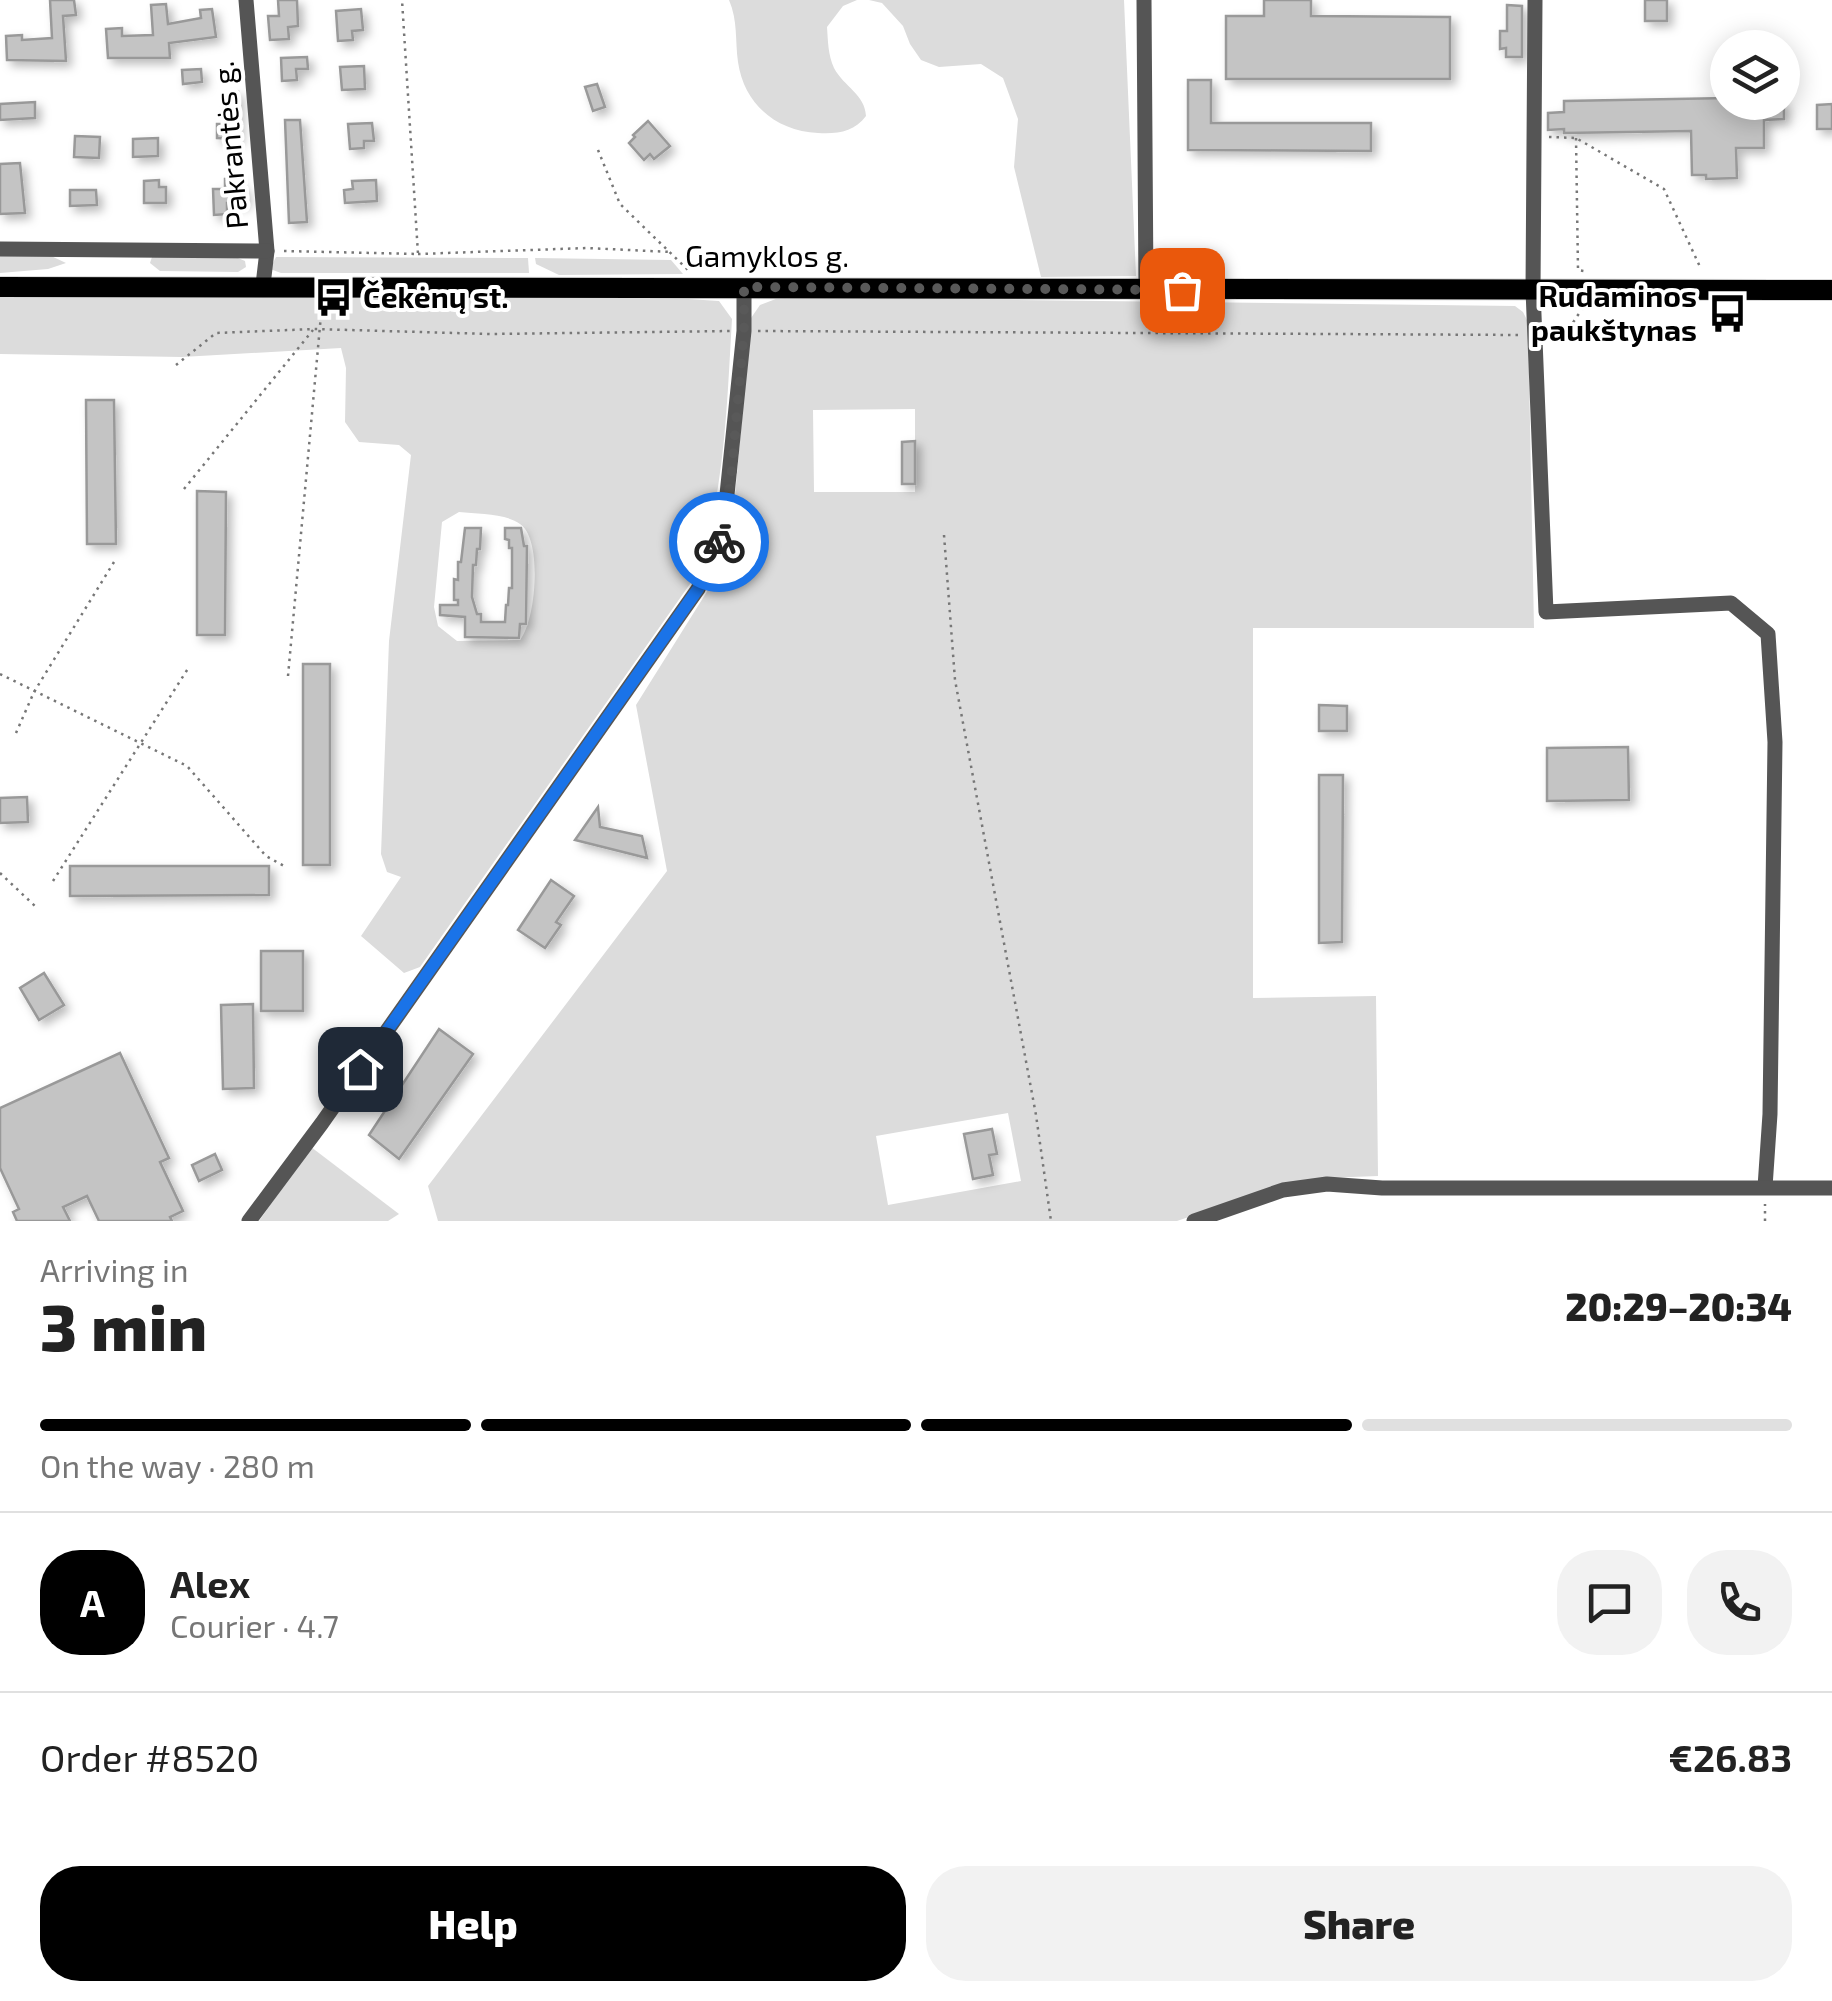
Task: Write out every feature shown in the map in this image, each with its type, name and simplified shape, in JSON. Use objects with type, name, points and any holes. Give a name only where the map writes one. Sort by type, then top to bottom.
[{"type":"main road","name":"Gamyklos g.","points":[[0,287],[1832,290]]},
{"type":"street","name":"Pakrantės g.","points":[[246,0],[268,251],[263,285]]},
{"type":"street","points":[[1144,0],[1146,290]]},
{"type":"street","points":[[1535,0],[1533,290],[1546,612],[1730,603],[1768,634],[1775,742],[1770,1114],[1765,1188]]},
{"type":"street","points":[[0,249],[268,251]]},
{"type":"street","points":[[249,1221],[698,589],[723,533],[744,331],[744,287]]},
{"type":"street","points":[[1194,1221],[1284,1190],[1327,1184],[1382,1188],[1832,1188]]},
{"type":"path","points":[[402,0],[418,254]]},
{"type":"path","points":[[1534,136],[1576,138],[1664,188],[1709,289]]},
{"type":"path","points":[[176,366],[216,333],[317,329],[490,334],[1562,334],[1587,306],[1587,271],[1578,270],[1576,138]]},
{"type":"path","points":[[598,150],[620,204],[703,287]]},
{"type":"path","points":[[268,251],[418,254],[587,248],[672,252]]},
{"type":"path","points":[[288,676],[323,286]]},
{"type":"path","points":[[184,489],[317,329]]},
{"type":"path","points":[[944,535],[955,680],[1036,1115],[1051,1221]]},
{"type":"path","points":[[16,733],[34,692],[114,562]]},
{"type":"path","points":[[53,880],[189,667]]},
{"type":"path","points":[[0,674],[187,766],[266,856],[284,866]]},
{"type":"path","points":[[0,873],[36,907]]},
{"type":"shaded area","points":[[729,0],[857,0],[843,6],[827,27],[829,53],[834,68],[858,96],[866,116],[845,131],[818,133],[789,127],[764,112],[741,77]]},
{"type":"shaded area","points":[[869,0],[1124,0],[1136,276],[1041,277],[1014,167],[1018,119],[1003,78],[981,64],[939,67],[921,60],[903,26],[882,3]]},
{"type":"shaded area","points":[[0,255],[49,255],[66,263],[48,269],[0,273]]},
{"type":"shaded area","points":[[231,255],[245,261],[246,267],[238,272],[160,271],[150,263],[152,257]]},
{"type":"shaded area","points":[[276,257],[528,258],[529,273],[281,273],[270,269]]},
{"type":"shaded area","points":[[535,258],[671,260],[683,274],[559,275],[536,264]]},
{"type":"shaded area","points":[[0,297],[672,298],[719,301],[732,319],[719,480],[697,574],[420,967],[404,973],[361,936],[401,877],[387,872],[381,854],[389,641],[411,455],[399,445],[359,442],[345,422],[346,368],[341,348],[182,357],[0,354]],"holes":[[[459,512],[507,518],[527,533],[535,580],[530,616],[520,640],[457,641],[438,626],[434,607],[442,522]]]},
{"type":"shaded area","points":[[781,297],[1515,306],[1523,312],[1528,322],[1534,628],[1253,628],[1253,998],[1376,996],[1378,1176],[1282,1185],[1177,1221],[438,1221],[428,1186],[667,871],[636,705],[713,582],[725,552],[733,518],[751,318],[760,305]],"holes":[[[915,409],[915,492],[814,492],[813,410]],[[1008,1113],[1021,1181],[888,1205],[876,1136]]]},
{"type":"shaded area","points":[[311,1147],[399,1214],[388,1221],[259,1221]]},
{"type":"building","points":[[50,0],[74,0],[76,15],[63,16],[66,61],[7,60],[6,36],[22,35],[22,40],[52,38]]},
{"type":"building","points":[[278,0],[297,0],[298,26],[288,27],[289,39],[270,40],[268,16],[279,16]]},
{"type":"building","points":[[1264,0],[1311,0],[1311,16],[1450,17],[1450,79],[1226,79],[1226,16],[1264,16]]},
{"type":"building","points":[[1645,0],[1667,0],[1667,21],[1645,21]]},
{"type":"building","points":[[166,4],[168,24],[201,18],[200,10],[212,9],[216,37],[169,43],[170,58],[108,58],[106,29],[122,28],[122,36],[153,35],[151,5]]},
{"type":"building","points":[[1507,5],[1522,6],[1522,57],[1506,57],[1506,48],[1500,49],[1500,31],[1507,31]]},
{"type":"building","points":[[361,9],[363,30],[352,31],[353,40],[338,41],[336,11]]},
{"type":"building","points":[[307,57],[308,69],[296,69],[297,80],[282,81],[281,58]]},
{"type":"building","points":[[364,66],[365,89],[342,90],[340,67]]},
{"type":"building","points":[[201,69],[202,82],[183,84],[182,70]]},
{"type":"building","points":[[1188,80],[1211,80],[1211,123],[1371,123],[1371,151],[1188,150]]},
{"type":"building","points":[[597,84],[605,107],[593,111],[585,87]]},
{"type":"building","points":[[238,92],[238,139],[217,138],[217,124],[230,124],[225,94]]},
{"type":"building","points":[[1710,98],[1710,120],[1764,120],[1764,148],[1736,148],[1737,178],[1706,179],[1706,175],[1692,175],[1691,131],[1548,130],[1548,113],[1564,112],[1564,101]]},
{"type":"building","points":[[35,102],[35,118],[0,120],[0,104]]},
{"type":"building","points":[[1832,104],[1832,129],[1817,129],[1817,105]]},
{"type":"building","points":[[285,120],[300,120],[307,222],[289,223]]},
{"type":"building","points":[[648,121],[670,146],[654,159],[650,154],[644,160],[629,143]]},
{"type":"building","points":[[372,123],[374,141],[364,141],[364,148],[350,149],[348,124]]},
{"type":"building","points":[[75,136],[100,137],[99,158],[74,157]]},
{"type":"building","points":[[158,138],[158,156],[133,157],[133,139]]},
{"type":"building","points":[[20,163],[25,213],[0,214],[0,164]]},
{"type":"building","points":[[238,178],[238,188],[245,188],[245,203],[227,203],[227,214],[214,215],[213,189],[225,189],[225,179]]},
{"type":"building","points":[[159,180],[159,187],[166,187],[166,203],[144,203],[144,181]]},
{"type":"building","points":[[376,180],[377,201],[345,203],[344,190],[353,189],[352,181]]},
{"type":"building","points":[[70,190],[96,190],[97,205],[70,206]]},
{"type":"building","points":[[86,400],[114,400],[116,544],[87,544]]},
{"type":"building","points":[[915,441],[915,484],[902,484],[902,442]]},
{"type":"building","points":[[197,491],[226,492],[225,635],[197,635]]},
{"type":"building","points":[[465,528],[481,528],[480,549],[473,565],[472,597],[477,614],[481,614],[481,622],[505,622],[512,588],[512,548],[505,539],[505,528],[521,528],[527,546],[526,624],[520,624],[519,638],[465,637],[465,617],[440,615],[440,605],[458,605],[458,600],[454,600],[454,579],[458,580]]},
{"type":"building","points":[[303,664],[330,664],[330,865],[303,865]]},
{"type":"building","points":[[1319,705],[1347,706],[1347,731],[1319,731]]},
{"type":"building","points":[[1628,747],[1629,800],[1547,801],[1547,748]]},
{"type":"building","points":[[1319,775],[1343,775],[1342,942],[1319,943]]},
{"type":"building","points":[[27,797],[28,822],[0,823],[0,798]]},
{"type":"building","points":[[598,807],[600,827],[642,836],[647,858],[575,840]]},
{"type":"building","points":[[70,866],[269,866],[269,895],[70,896]]},
{"type":"building","points":[[551,880],[574,896],[556,922],[561,925],[545,948],[518,930]]},
{"type":"building","points":[[261,951],[303,951],[303,1011],[261,1011]]},
{"type":"building","points":[[44,973],[64,1005],[39,1020],[20,988]]},
{"type":"building","points":[[253,1004],[254,1088],[223,1089],[221,1005]]},
{"type":"building","points":[[439,1029],[473,1054],[399,1159],[369,1135]]},
{"type":"building","points":[[120,1053],[169,1158],[160,1162],[183,1211],[170,1217],[172,1221],[99,1221],[87,1196],[63,1207],[70,1221],[17,1221],[13,1212],[19,1209],[0,1168],[0,1108]]},
{"type":"building","points":[[992,1129],[997,1154],[989,1155],[993,1175],[973,1179],[964,1134]]},
{"type":"building","points":[[215,1154],[222,1170],[199,1181],[192,1165]]},
{"type":"way so far","points":[[719,542],[731,479],[744,287],[1182,290]]},
{"type":"place","name":"Čekėnų st.","points":[[333,298]]},
{"type":"place","name":"Rudaminos paukštynas","points":[[1727,314]]},
{"type":"route","points":[[360,1069],[698,589],[719,542]]}]
